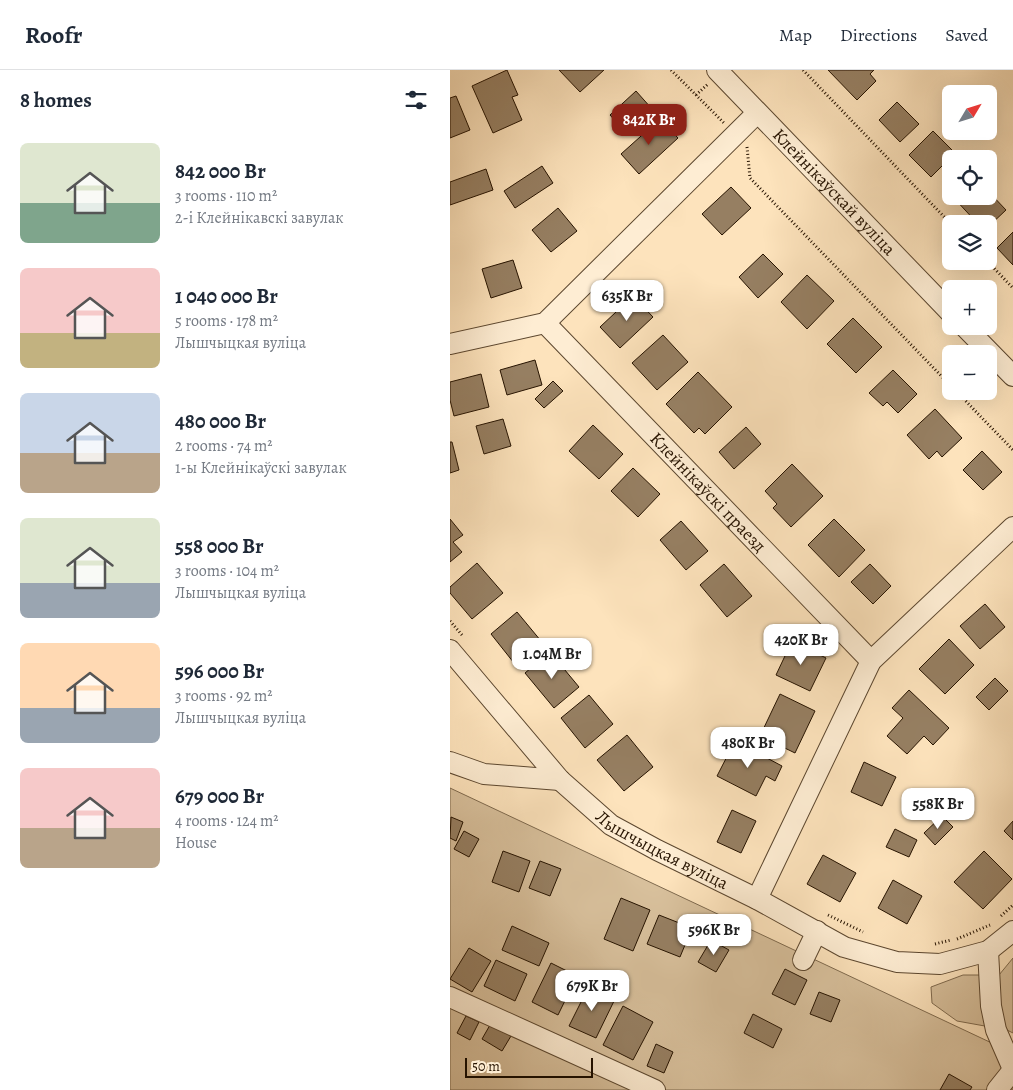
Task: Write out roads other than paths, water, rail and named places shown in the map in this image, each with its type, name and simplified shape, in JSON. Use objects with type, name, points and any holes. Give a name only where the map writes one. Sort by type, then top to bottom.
[{"type":"street","name":"Клейнікаўскай вуліца","points":[[717,70],[757,114],[942,304]]},
{"type":"street","points":[[450,344],[545,323],[757,114]]},
{"type":"street","name":"Клейнікаўскі праезд","points":[[545,323],[871,661]]},
{"type":"street","points":[[973,335],[1013,376]]},
{"type":"street","points":[[757,900],[871,661],[1013,527]]},
{"type":"street","name":"Лышчыцкая вуліца","points":[[457,644],[560,780],[611,826],[757,900],[820,922],[844,946],[897,962],[940,964],[988,951],[1006,924]]},
{"type":"street","points":[[450,762],[484,774],[560,780]]},
{"type":"street","points":[[803,960],[820,922]]},
{"type":"street","points":[[988,951],[990,1006],[996,1030],[1013,1070],[997,1090]]},
{"type":"street","points":[[450,997],[655,1090]]}]
